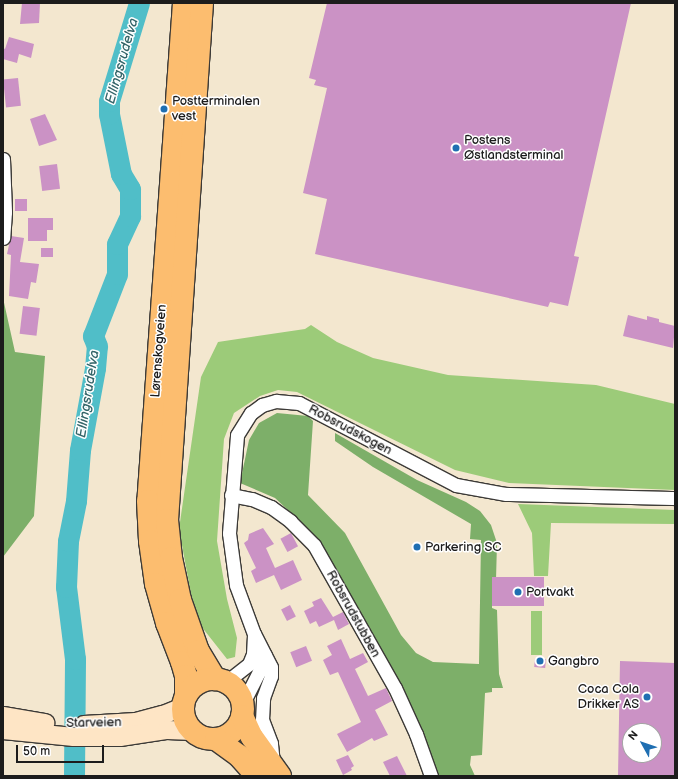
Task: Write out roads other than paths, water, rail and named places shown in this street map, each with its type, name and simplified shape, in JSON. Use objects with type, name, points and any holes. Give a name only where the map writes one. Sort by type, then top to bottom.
[{"type":"highway","name":"Lørenskogveien","points":[[184,3],[148,501],[150,541],[156,584],[167,623],[186,676],[185,701]]},
{"type":"highway","name":"Lørenskogveien","points":[[202,3],[167,520],[171,558],[180,600],[198,651],[221,680]]},
{"type":"highway","points":[[242,709],[233,732],[216,739],[204,738],[193,731],[185,720],[185,701],[198,682],[221,680],[237,690],[252,737],[270,773]]},
{"type":"highway","points":[[216,739],[239,756],[270,773]]},
{"type":"street","points":[[3,158],[5,212],[3,238]]},
{"type":"street","name":"Robsrudskogen","points":[[270,773],[271,743],[262,720],[263,698],[271,676],[271,667],[254,634],[233,571],[229,533],[230,495],[237,435],[251,413],[262,405],[268,402],[287,401],[311,408],[456,485],[506,494],[675,498]]},
{"type":"street","name":"Robsrudstubben","points":[[230,495],[252,499],[271,507],[290,521],[314,545],[394,688],[416,734],[431,776]]},
{"type":"street","name":"Robsrudskogen","points":[[221,680],[249,664],[253,654],[254,634]]},
{"type":"street","points":[[242,709],[265,655]]},
{"type":"street","name":"Starveien","points":[[8,724],[74,737],[119,730],[163,716],[185,701]]},
{"type":"street","name":"Starveien","points":[[119,730],[193,731]]},
{"type":"waterway","name":"Ellingsrudelva","points":[[74,776],[75,659],[66,587],[68,541],[76,501],[80,450],[95,368],[97,346],[93,336],[117,274],[117,244],[130,216],[130,189],[121,174],[109,114],[109,101],[139,3]]},
{"type":"place","name":"Postterminalen vest","points":[[164,109]]},
{"type":"place","name":"Postens Østlandsterminal","points":[[456,148]]},
{"type":"place","name":"Parkering SC","points":[[417,547]]},
{"type":"place","name":"Portvakt","points":[[518,592]]},
{"type":"place","name":"Gangbro","points":[[540,661]]},
{"type":"place","name":"Coca Cola Drikker AS","points":[[647,697]]}]
